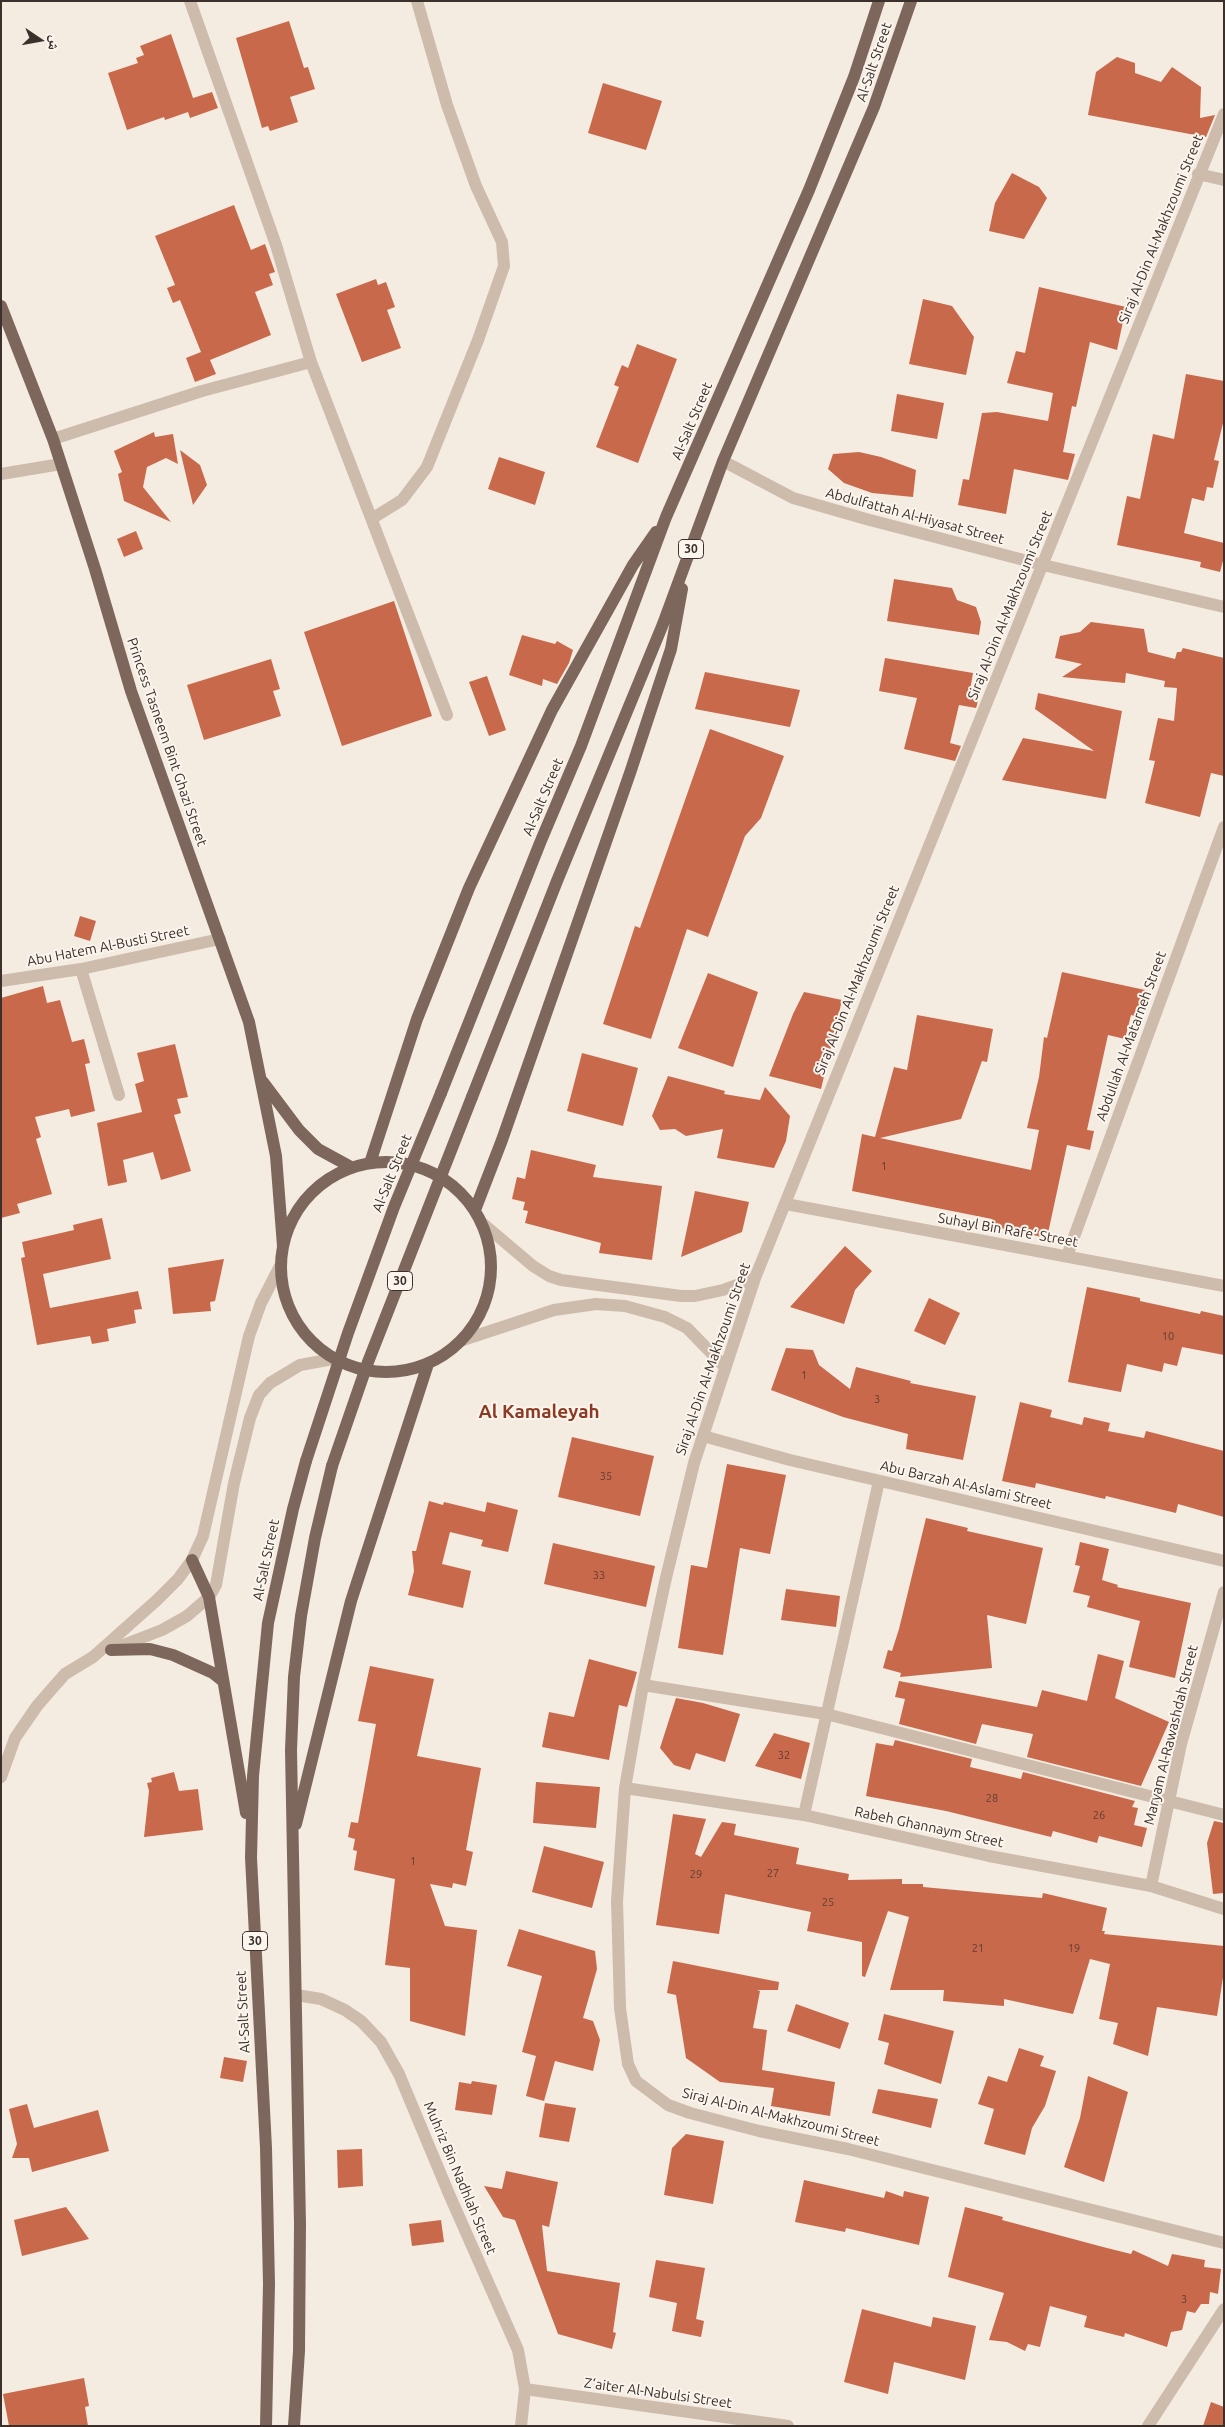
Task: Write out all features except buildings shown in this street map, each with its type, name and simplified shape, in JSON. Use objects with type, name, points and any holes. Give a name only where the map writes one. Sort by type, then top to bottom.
[{"type":"main road","name":"Al-Salt Street","points":[[266,2426],[269,2284],[266,2148],[250,1858],[253,1776],[268,1622],[293,1508],[306,1461],[348,1333],[394,1207],[588,728],[666,517],[809,190],[854,77],[879,1]]},
{"type":"main road","name":"Al-Salt Street","points":[[294,2426],[299,2351],[300,2224],[291,1750],[294,1677],[300,1616],[332,1466],[368,1362],[557,881],[687,562],[723,461],[874,107],[911,1]]},
{"type":"main road","name":"Princess Tasneem Bint Ghazi Street","points":[[1,306],[53,439],[130,690],[249,1022],[276,1156],[283,1246]]},
{"type":"main road","points":[[370,1163],[417,1019],[469,888],[500,825],[520,775],[552,710],[615,596],[633,565],[666,517]]},
{"type":"main road","points":[[475,1210],[502,1140],[557,984],[662,676],[678,619],[687,562]]},
{"type":"main road","name":"Princess Tasneem Bint Ghazi Street","points":[[259,1076],[299,1130],[318,1149],[351,1167]]},
{"type":"main road","points":[[400,1162],[429,1170],[455,1186],[475,1210],[481,1222],[486,1234],[492,1261],[488,1296],[473,1328],[463,1340],[453,1349],[428,1364],[397,1373],[364,1371],[333,1359],[304,1334],[294,1319],[286,1301],[280,1264],[283,1246],[296,1212],[312,1192],[333,1176],[351,1167],[370,1163],[400,1162]]},
{"type":"main road","points":[[292,1841],[351,1601],[428,1364]]},
{"type":"main road","points":[[192,1560],[210,1597],[223,1681],[236,1745],[250,1858]]},
{"type":"main road","points":[[111,1650],[150,1650],[173,1655],[213,1673],[223,1681]]},
{"type":"street","points":[[190,1],[276,245],[311,362],[373,518],[447,716]]},
{"type":"street","points":[[373,518],[402,500],[428,467],[478,340],[504,266],[502,242],[476,186],[447,105],[417,1]]},
{"type":"street","name":"Siraj Al-Din Al-Makhzoumi Street","points":[[1224,114],[1198,174],[1043,565],[854,1027],[786,1204],[755,1278],[703,1436],[679,1521],[643,1685],[625,1788],[618,1901],[620,2008],[628,2064],[636,2081],[668,2105],[690,2113],[759,2131],[848,2149],[1224,2243]]},
{"type":"street","points":[[1198,174],[1224,180]]},
{"type":"street","points":[[53,439],[202,391],[311,362]]},
{"type":"street","name":"Abdulfattah Al-Hiyasat Street","points":[[723,461],[793,498],[1043,565],[1224,607]]},
{"type":"street","points":[[1,474],[61,464]]},
{"type":"street","name":"Abdullah Al-Matarneh Street","points":[[1067,1256],[1224,827]]},
{"type":"street","name":"Abu Hatem Al-Busti Street","points":[[1,981],[81,969],[220,939]]},
{"type":"street","points":[[81,969],[119,1095]]},
{"type":"street","name":"Suhayl Bin Rafe‘ Street","points":[[786,1204],[1224,1286]]},
{"type":"street","points":[[481,1222],[520,1256],[549,1276],[589,1285],[694,1296],[723,1290],[755,1278]]},
{"type":"street","points":[[93,1657],[157,1600],[192,1560],[203,1536],[249,1336],[261,1303],[280,1264]]},
{"type":"street","points":[[625,1306],[629,1289]]},
{"type":"street","points":[[463,1340],[554,1310],[596,1304],[625,1306],[665,1317],[687,1328],[725,1367]]},
{"type":"street","points":[[1,1777],[15,1738],[37,1706],[65,1674],[93,1657],[162,1630],[187,1616],[210,1597],[216,1585],[234,1484],[250,1418],[259,1395],[270,1383],[300,1365],[333,1359]]},
{"type":"street","name":"Abu Barzah Al-Aslami Street","points":[[703,1436],[879,1481],[1224,1561]]},
{"type":"street","points":[[804,1815],[879,1481]]},
{"type":"street","name":"Maryam Al-Rawashdah Street","points":[[1151,1886],[1181,1744],[1224,1592]]},
{"type":"street","points":[[643,1685],[826,1714],[1169,1802],[1224,1814]]},
{"type":"street","name":"Rabeh Ghannaym Street","points":[[625,1788],[804,1815],[989,1856],[1151,1886],[1224,1909]]},
{"type":"street","name":"Muhriz Bin Nadhlah Street","points":[[296,1995],[321,1999],[345,2010],[361,2022],[381,2042],[399,2074],[449,2194],[518,2350],[525,2389],[521,2426]]},
{"type":"street","points":[[1148,2426],[1224,2309]]},
{"type":"street","name":"Z‘aiter Al-Nabulsi Street","points":[[525,2389],[762,2424],[788,2426]]},
{"type":"district","name":"Al Kamaleyah","points":[[539,1412]]}]
